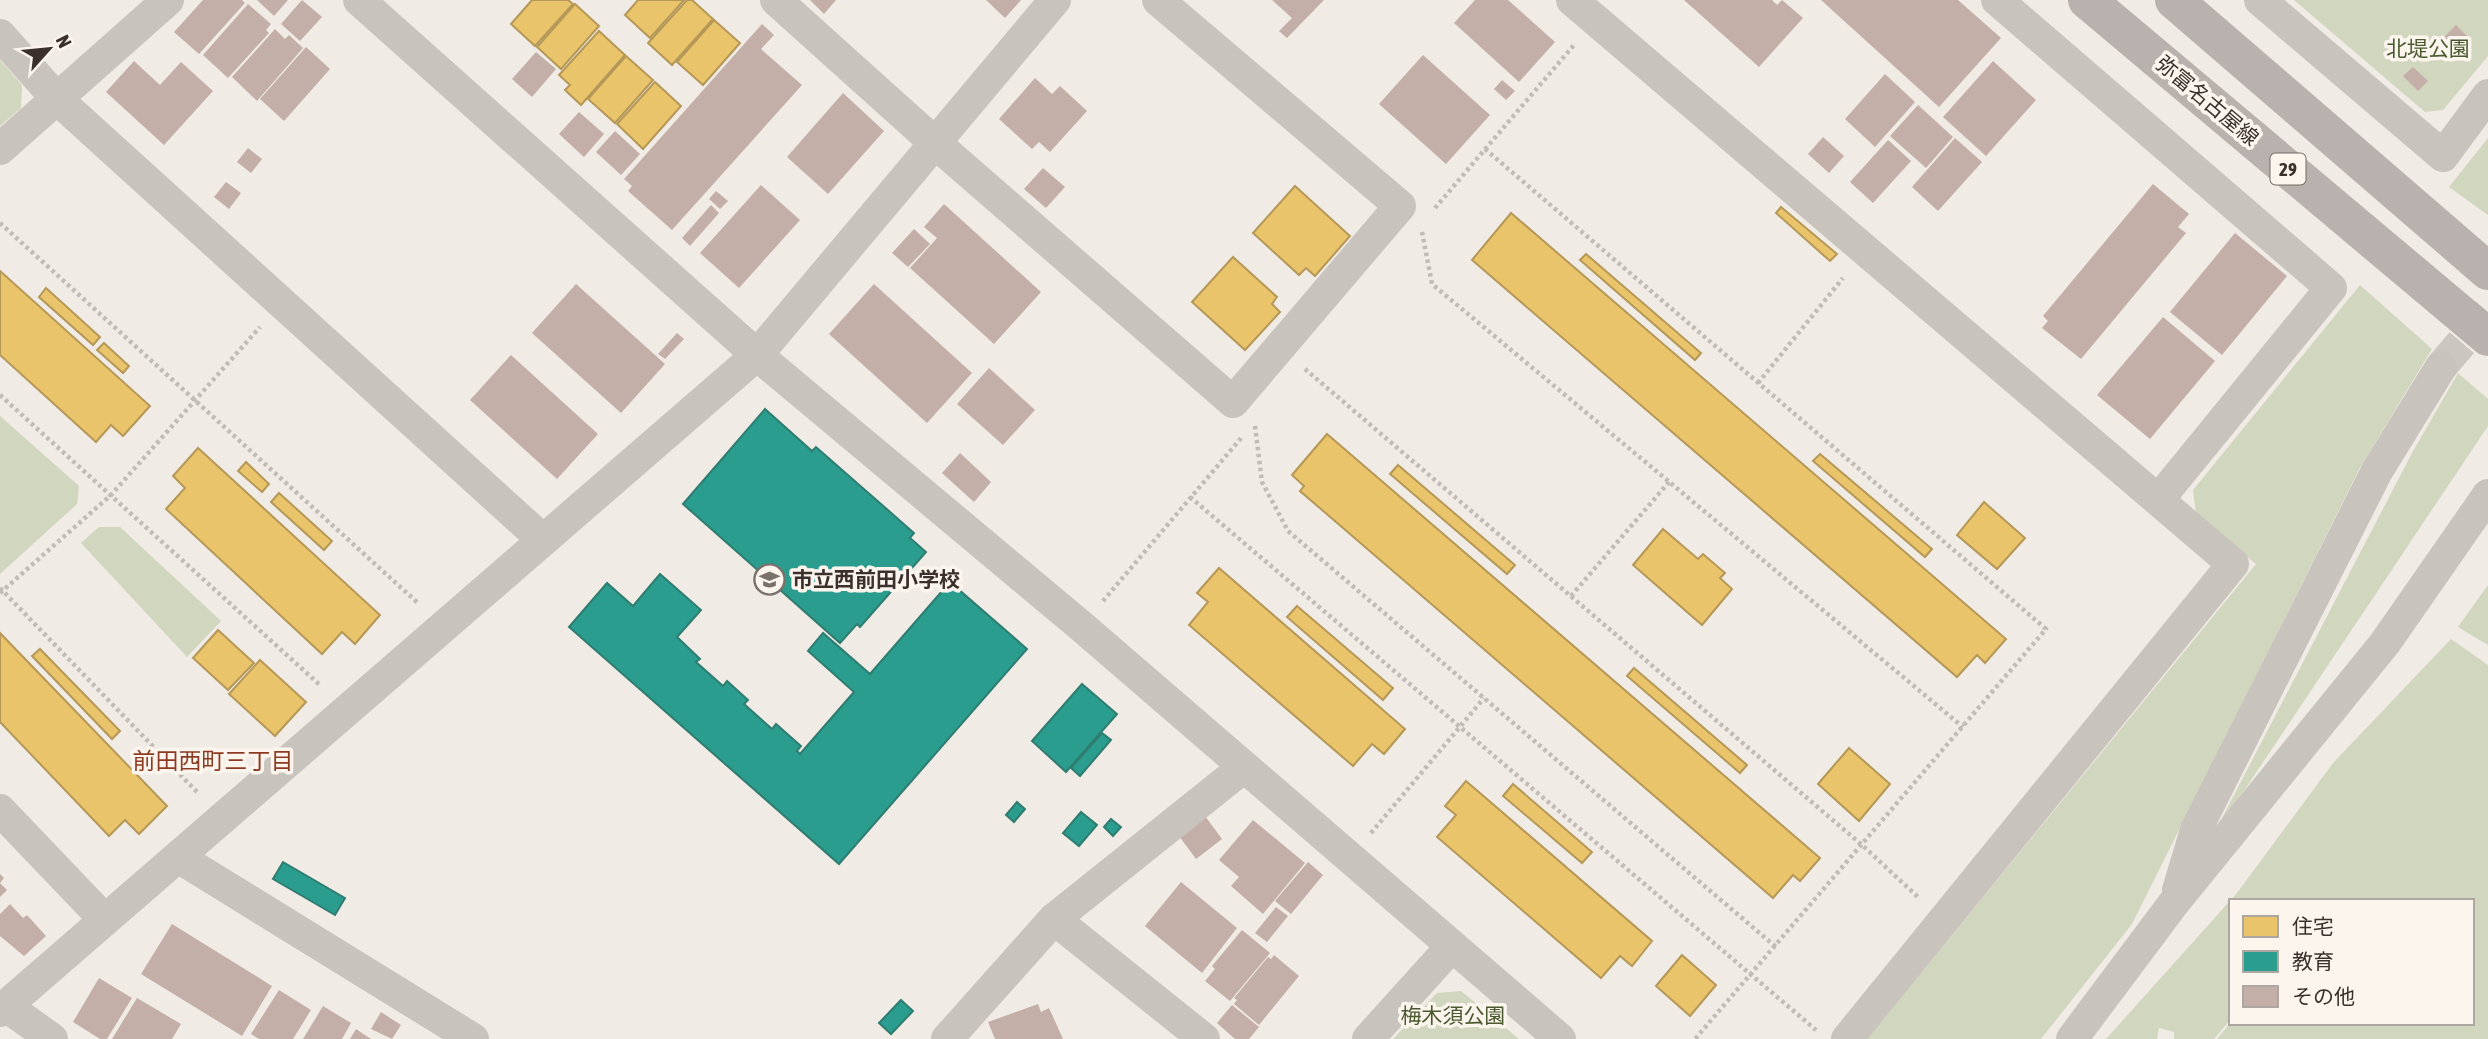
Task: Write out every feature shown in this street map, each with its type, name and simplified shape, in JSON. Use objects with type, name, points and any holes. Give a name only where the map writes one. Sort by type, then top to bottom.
[{"type":"main road","name":"弥富名古屋線","points":[[2087,0],[2488,337]]},
{"type":"main road","name":"29","points":[[2174,0],[2488,271]]},
{"type":"street","points":[[0,149],[168,0]]},
{"type":"street","points":[[359,0],[757,355],[1244,767],[1560,1039]]},
{"type":"street","points":[[776,0],[934,142],[1233,401],[1400,206],[1158,0]]},
{"type":"street","points":[[52,1039],[3,1009],[757,355],[1055,0]]},
{"type":"street","points":[[1572,0],[2160,499],[2232,564],[1944,920],[1832,1035]]},
{"type":"street","points":[[1997,0],[2330,288],[2160,499]]},
{"type":"street","points":[[2260,0],[2443,156],[2488,95]]},
{"type":"street","points":[[0,36],[57,99],[543,540]]},
{"type":"street","points":[[2174,904],[2196,830],[2377,471],[2441,367]]},
{"type":"street","points":[[2072,1039],[2174,904],[2385,643],[2488,495]]},
{"type":"street","points":[[947,1039],[1054,919],[1244,767]]},
{"type":"street","points":[[0,810],[105,920]]},
{"type":"street","points":[[178,857],[472,1039]]},
{"type":"street","points":[[1054,919],[1204,1039]]},
{"type":"street","points":[[1368,1039],[1452,946]]},
{"type":"path","points":[[1485,149],[2046,629],[1695,1039]]},
{"type":"path","points":[[0,223],[444,627]]},
{"type":"path","points":[[1421,225],[1432,284],[1963,727]]},
{"type":"path","points":[[1758,383],[1865,250]]},
{"type":"path","points":[[223,818],[1,590],[111,495],[281,302]]},
{"type":"path","points":[[1302,366],[1862,845],[1944,920]]},
{"type":"path","points":[[0,395],[347,710]]},
{"type":"path","points":[[1255,421],[1262,482],[1288,531],[1776,947]]},
{"type":"path","points":[[1571,596],[1669,482]]},
{"type":"path","points":[[1190,498],[1752,974],[1832,1035]]},
{"type":"path","points":[[1350,858],[1484,698]]},
{"type":"green space","name":"北堤公園","points":[[2294,0],[2488,0],[2488,56],[2443,110],[2425,112]]},
{"type":"green space","points":[[0,60],[22,85],[21,108],[0,126]]},
{"type":"green space","points":[[2488,138],[2488,215],[2449,187]]},
{"type":"green space","points":[[2360,285],[2432,349],[2360,468],[2132,924],[2041,1039],[1867,1039],[2256,564],[2196,514],[2193,490]]},
{"type":"green space","points":[[2458,373],[2488,399],[2488,426],[2209,843],[2412,453]]},
{"type":"green space","points":[[0,416],[79,486],[77,504],[0,574]]},
{"type":"green space","points":[[99,527],[120,527],[221,621],[187,657],[81,543]]},
{"type":"green space","points":[[2488,585],[2488,645],[2458,627]]},
{"type":"green space","points":[[2451,639],[2488,665],[2488,1039],[2217,1039],[2229,1024],[2474,1025],[2474,899],[2232,899],[2333,763]]},
{"type":"green space","points":[[2229,902],[2229,1021],[2214,1039],[2174,1039],[2174,1032],[2159,1028],[2157,1039],[2106,1039]]},
{"type":"green space","name":"梅木須公園","points":[[1461,991],[1519,1039],[1393,1039],[1437,993]]},
{"type":"building: 住宅","points":[[532,0],[568,0],[573,4],[535,46],[511,24]]},
{"type":"building: 住宅","points":[[638,0],[684,0],[650,38],[625,15]]},
{"type":"building: 住宅","points":[[687,0],[692,0],[713,19],[672,65],[648,43]]},
{"type":"building: 住宅","points":[[575,4],[599,26],[561,69],[537,47]]},
{"type":"building: 住宅","points":[[714,20],[740,43],[703,85],[677,62]]},
{"type":"building: 住宅","points":[[599,31],[625,55],[581,105],[565,90],[570,85],[559,75]]},
{"type":"building: 住宅","points":[[626,56],[653,80],[615,123],[588,99]]},
{"type":"building: 住宅","points":[[655,82],[681,106],[643,149],[617,124]]},
{"type":"building: 住宅","points":[[1295,186],[1350,236],[1315,276],[1306,268],[1299,275],[1253,233]]},
{"type":"building: 住宅","points":[[1781,207],[1837,254],[1830,261],[1776,213]]},
{"type":"building: 住宅","points":[[1511,213],[2006,639],[1985,663],[1977,655],[1957,677],[1472,260]]},
{"type":"building: 住宅","points":[[1586,254],[1701,353],[1695,360],[1580,260]]},
{"type":"building: 住宅","points":[[1233,257],[1277,297],[1272,304],[1280,312],[1245,350],[1192,302]]},
{"type":"building: 住宅","points":[[0,271],[150,406],[123,436],[111,425],[96,442],[0,355]]},
{"type":"building: 住宅","points":[[46,288],[100,337],[93,345],[39,297]]},
{"type":"building: 住宅","points":[[104,343],[129,366],[123,373],[97,350]]},
{"type":"building: 住宅","points":[[1327,434],[1820,858],[1800,881],[1793,875],[1773,898],[1300,491],[1304,486],[1292,475]]},
{"type":"building: 住宅","points":[[198,448],[380,615],[355,644],[342,632],[322,654],[166,509],[185,488],[173,476]]},
{"type":"building: 住宅","points":[[1820,454],[1932,549],[1925,557],[1813,461]]},
{"type":"building: 住宅","points":[[246,462],[269,484],[262,492],[238,471]]},
{"type":"building: 住宅","points":[[1398,465],[1515,565],[1507,574],[1390,474]]},
{"type":"building: 住宅","points":[[279,493],[332,541],[324,550],[271,502]]},
{"type":"building: 住宅","points":[[1984,502],[2025,538],[1997,569],[1957,535]]},
{"type":"building: 住宅","points":[[1663,529],[1698,559],[1703,554],[1725,573],[1720,578],[1732,589],[1702,625],[1633,565]]},
{"type":"building: 住宅","points":[[1219,568],[1405,729],[1384,754],[1372,744],[1353,766],[1189,625],[1208,602],[1197,593]]},
{"type":"building: 住宅","points":[[1297,606],[1393,688],[1383,700],[1287,617]]},
{"type":"building: 住宅","points":[[218,630],[254,663],[228,690],[193,658]]},
{"type":"building: 住宅","points":[[0,633],[167,806],[139,834],[125,820],[109,836],[0,722]]},
{"type":"building: 住宅","points":[[40,649],[120,731],[112,739],[32,656]]},
{"type":"building: 住宅","points":[[260,660],[306,702],[275,736],[229,694]]},
{"type":"building: 住宅","points":[[1634,668],[1747,765],[1740,773],[1627,676]]},
{"type":"building: 住宅","points":[[1849,748],[1890,784],[1859,821],[1818,784]]},
{"type":"building: 住宅","points":[[1466,781],[1652,941],[1632,966],[1620,956],[1601,978],[1437,837],[1456,815],[1445,806]]},
{"type":"building: 住宅","points":[[1513,784],[1592,852],[1582,863],[1503,796]]},
{"type":"building: 住宅","points":[[1682,955],[1716,985],[1690,1016],[1656,986]]},
{"type":"building: 教育","points":[[765,409],[812,451],[816,447],[914,533],[910,538],[926,552],[860,627],[857,624],[840,643],[683,504]]},
{"type":"building: 教育","points":[[660,574],[701,610],[677,637],[700,659],[696,662],[723,686],[727,681],[748,700],[744,704],[772,729],[776,724],[801,746],[797,751],[800,754],[854,692],[808,651],[823,633],[870,674],[950,582],[1027,649],[839,864],[569,627],[607,583],[633,606]]},
{"type":"building: 教育","points":[[1082,684],[1117,714],[1066,772],[1032,741]]},
{"type":"building: 教育","points":[[1102,733],[1111,740],[1080,776],[1071,768]]},
{"type":"building: 教育","points":[[1017,802],[1025,809],[1014,822],[1006,815]]},
{"type":"building: 教育","points":[[1081,812],[1097,825],[1079,846],[1063,833]]},
{"type":"building: 教育","points":[[1111,819],[1121,827],[1113,836],[1104,827]]},
{"type":"building: 教育","points":[[283,862],[345,898],[335,915],[273,879]]},
{"type":"building: 教育","points":[[901,1000],[913,1011],[891,1034],[879,1023]]},
{"type":"building: その他","points":[[203,0],[242,0],[245,3],[199,54],[174,32]]},
{"type":"building: その他","points":[[257,0],[288,0],[274,16]]},
{"type":"building: その他","points":[[302,0],[322,17],[300,41],[281,24]]},
{"type":"building: その他","points":[[810,0],[836,0],[824,14]]},
{"type":"building: その他","points":[[986,0],[1021,0],[1005,18]]},
{"type":"building: その他","points":[[1272,0],[1324,0],[1287,38],[1279,31],[1292,18]]},
{"type":"building: その他","points":[[1475,0],[1508,0],[1555,42],[1519,82],[1454,23]]},
{"type":"building: その他","points":[[1684,0],[1772,0],[1777,5],[1782,0],[1803,18],[1759,67]]},
{"type":"building: その他","points":[[1821,0],[1958,0],[2001,38],[1939,107]]},
{"type":"building: その他","points":[[248,4],[271,24],[266,30],[269,33],[228,78],[203,55]]},
{"type":"building: その他","points":[[762,24],[774,35],[761,49],[802,85],[672,230],[628,191],[632,186],[624,179]]},
{"type":"building: その他","points":[[2456,25],[2468,37],[2455,50],[2442,39]]},
{"type":"building: その他","points":[[275,29],[285,39],[289,35],[303,48],[257,101],[232,77]]},
{"type":"building: その他","points":[[306,47],[330,69],[284,121],[260,99]]},
{"type":"building: その他","points":[[536,52],[556,69],[532,97],[512,79]]},
{"type":"building: その他","points":[[1423,55],[1490,115],[1446,164],[1379,104]]},
{"type":"building: その他","points":[[134,61],[160,85],[181,62],[213,91],[164,145],[106,92]]},
{"type":"building: その他","points":[[1993,61],[2036,100],[1986,156],[1943,117]]},
{"type":"building: その他","points":[[2413,67],[2428,81],[2418,91],[2403,76]]},
{"type":"building: その他","points":[[1885,74],[1915,102],[1875,147],[1845,119]]},
{"type":"building: その他","points":[[1035,78],[1052,94],[1060,86],[1087,111],[1050,152],[1039,142],[1032,149],[999,119]]},
{"type":"building: その他","points":[[1502,80],[1515,91],[1506,100],[1494,89]]},
{"type":"building: その他","points":[[843,93],[884,131],[828,194],[787,157]]},
{"type":"building: その他","points":[[1918,105],[1953,137],[1926,168],[1890,136]]},
{"type":"building: その他","points":[[579,112],[604,134],[584,157],[559,134]]},
{"type":"building: その他","points":[[615,131],[640,154],[621,175],[596,152]]},
{"type":"building: その他","points":[[1823,137],[1844,156],[1829,173],[1808,154]]},
{"type":"building: その他","points":[[1955,138],[1982,162],[1938,211],[1912,187]]},
{"type":"building: その他","points":[[1888,140],[1911,161],[1873,203],[1850,182]]},
{"type":"building: その他","points":[[248,148],[262,159],[251,173],[237,162]]},
{"type":"building: その他","points":[[1043,168],[1065,187],[1046,208],[1024,189]]},
{"type":"building: その他","points":[[226,182],[241,193],[229,209],[214,197]]},
{"type":"building: その他","points":[[2153,184],[2189,214],[2178,227],[2186,233],[2081,359],[2042,328],[2048,321],[2043,316]]},
{"type":"building: その他","points":[[761,185],[800,220],[739,288],[700,253]]},
{"type":"building: その他","points":[[716,191],[728,201],[720,209],[709,199]]},
{"type":"building: その他","points":[[944,204],[1041,292],[994,344],[910,268],[937,238],[924,227]]},
{"type":"building: その他","points":[[711,205],[719,213],[690,246],[682,238]]},
{"type":"building: その他","points":[[914,229],[930,244],[908,267],[892,253]]},
{"type":"building: その他","points":[[2235,233],[2287,276],[2222,355],[2170,312]]},
{"type":"building: その他","points":[[576,284],[665,364],[621,413],[532,333]]},
{"type":"building: その他","points":[[874,284],[972,373],[927,423],[829,334]]},
{"type":"building: その他","points":[[2163,317],[2215,361],[2150,439],[2097,395]]},
{"type":"building: その他","points":[[677,333],[684,339],[665,359],[658,354]]},
{"type":"building: その他","points":[[511,355],[598,434],[557,479],[470,400]]},
{"type":"building: その他","points":[[989,368],[1035,410],[1003,445],[957,404]]},
{"type":"building: その他","points":[[960,453],[991,482],[974,502],[942,473]]},
{"type":"building: その他","points":[[1205,816],[1222,839],[1196,859],[1179,836]]},
{"type":"building: その他","points":[[1253,820],[1305,863],[1263,914],[1231,886],[1239,877],[1219,860]]},
{"type":"building: その他","points":[[1308,862],[1323,875],[1291,914],[1275,901]]},
{"type":"building: その他","points":[[1181,882],[1237,928],[1202,973],[1145,926]]},
{"type":"building: その他","points":[[0,883],[7,890],[0,897]]},
{"type":"building: その他","points":[[10,904],[23,918],[27,915],[46,936],[24,956],[0,936],[0,914]]},
{"type":"building: その他","points":[[1276,907],[1288,916],[1267,942],[1255,933]]},
{"type":"building: その他","points":[[172,924],[272,986],[242,1036],[141,974]]},
{"type":"building: その他","points":[[1242,930],[1270,953],[1230,1001],[1205,981],[1215,969],[1212,966]]},
{"type":"building: その他","points":[[1274,955],[1299,976],[1259,1025],[1234,1004],[1237,1000],[1234,998],[1268,957],[1271,959]]},
{"type":"building: その他","points":[[99,978],[132,998],[107,1039],[100,1039],[73,1022]]},
{"type":"building: その他","points":[[279,990],[311,1010],[293,1039],[259,1039],[251,1034]]},
{"type":"building: その他","points":[[137,998],[181,1024],[172,1039],[112,1039]]},
{"type":"building: その他","points":[[1038,1004],[1041,1012],[1049,1008],[1063,1039],[995,1039],[988,1022]]},
{"type":"building: その他","points":[[1232,1005],[1259,1027],[1249,1039],[1235,1039],[1217,1023]]},
{"type":"building: その他","points":[[323,1006],[351,1023],[342,1039],[303,1039]]},
{"type":"building: その他","points":[[381,1012],[401,1025],[392,1039],[371,1029]]},
{"type":"building: その他","points":[[356,1029],[371,1039],[350,1039]]},
{"type":"tunnel","points":[[2441,367],[2488,312]]},
{"type":"place","name":"市立西前田小学校","points":[[769,580]]},
{"type":"district","name":"前田西町三丁目","points":[[213,761]]}]
